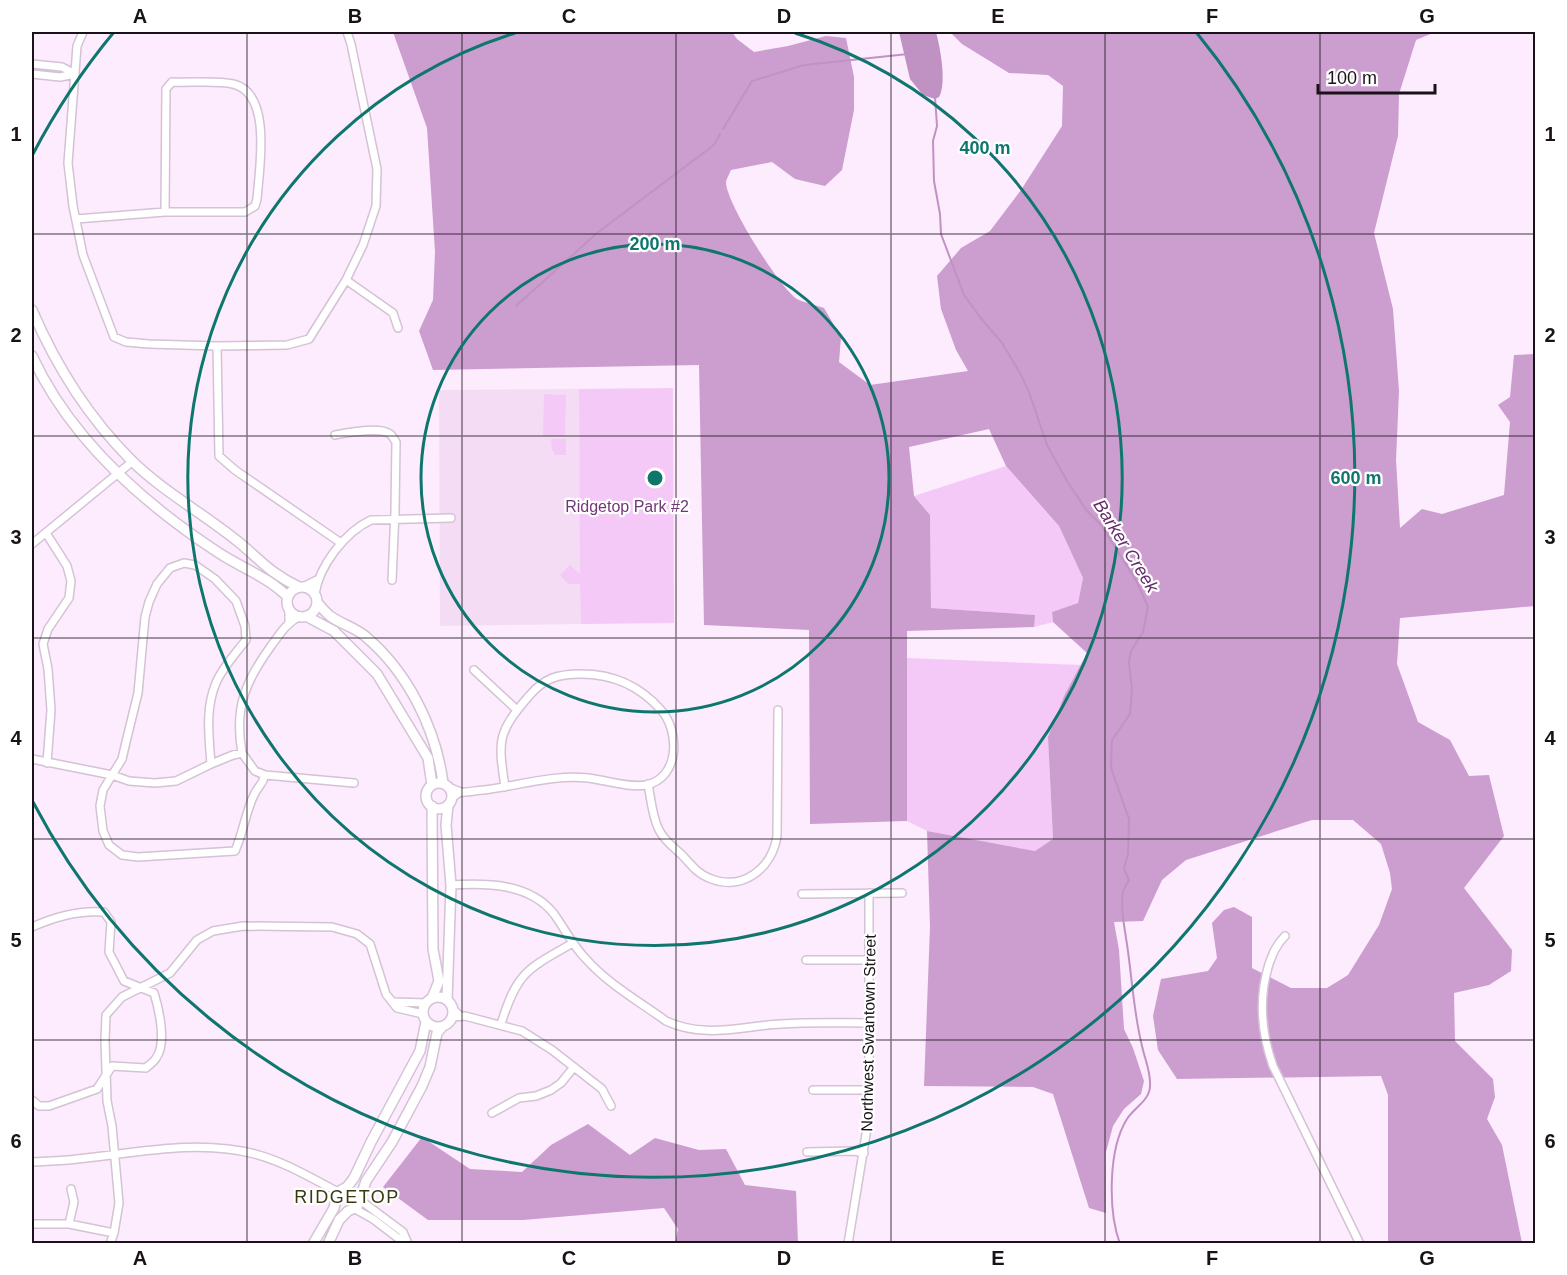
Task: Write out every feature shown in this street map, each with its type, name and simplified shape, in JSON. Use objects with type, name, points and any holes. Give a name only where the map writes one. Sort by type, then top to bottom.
[{"type":"main road","points":[[32,310],[48,347],[81,400],[133,461],[241,544],[269,570],[316,598],[328,614],[365,636],[386,656],[420,708],[437,752],[446,785],[453,798],[446,825],[452,885],[453,1010],[437,1033],[430,1067],[422,1086],[392,1142],[366,1181],[360,1198],[352,1210],[338,1222],[328,1244]]},
{"type":"main road","points":[[32,356],[68,416],[117,473],[177,524],[220,554],[272,583],[288,597]]},
{"type":"main road","points":[[301,587],[290,592],[288,597],[289,608],[293,614],[303,616],[334,631],[377,674],[428,758],[432,785],[426,795],[432,806],[433,949],[439,981],[429,1000],[420,1051],[354,1178],[342,1190],[313,1244]]},
{"type":"main road","points":[[303,616],[314,611],[316,598]]},
{"type":"main road","points":[[432,785],[446,785]]},
{"type":"main road","points":[[432,806],[440,808],[453,798]]},
{"type":"main road","points":[[429,1000],[438,997],[453,1010]]},
{"type":"main road","points":[[425,1018],[433,1026],[441,1027]]},
{"type":"main road","points":[[342,1190],[355,1190],[360,1198]]},
{"type":"main road","points":[[336,1203],[343,1210],[352,1210]]},
{"type":"street","points":[[83,32],[77,46],[68,163],[73,206],[83,255],[114,337],[126,342],[217,346],[287,345],[309,339],[346,280],[363,245],[376,206],[377,169],[347,32]]},
{"type":"street","points":[[32,64],[62,67],[75,74]]},
{"type":"street","points":[[32,74],[60,77],[75,74]]},
{"type":"street","points":[[76,219],[165,212],[245,212],[255,206],[262,127],[252,96],[244,89],[234,84],[172,82],[166,89],[165,212]]},
{"type":"street","points":[[346,280],[393,313],[398,328]]},
{"type":"street","points":[[217,346],[219,456],[235,470],[341,543]]},
{"type":"street","points":[[335,435],[357,431],[383,432],[390,434],[396,442],[392,580]]},
{"type":"street","points":[[32,544],[133,461]]},
{"type":"street","points":[[316,598],[317,580],[341,543],[361,525],[371,520],[451,518]]},
{"type":"street","points":[[46,533],[67,566],[70,581],[69,598],[48,629],[43,644],[48,669],[51,710],[47,763]]},
{"type":"street","points":[[211,764],[210,704],[216,682],[246,640],[245,626],[236,601],[215,579],[195,565],[184,563],[171,568],[157,584],[149,602],[145,617],[138,693],[122,759],[103,790],[100,806],[103,831],[109,845],[122,855],[138,857],[235,851],[243,834],[254,794],[262,786],[265,774]]},
{"type":"street","points":[[301,587],[317,580]]},
{"type":"street","points":[[289,608],[289,622]]},
{"type":"street","points":[[303,616],[289,622],[253,671],[244,692],[239,716],[242,753],[255,771],[265,774],[354,783]]},
{"type":"street","points":[[474,670],[517,710]]},
{"type":"street","points":[[453,798],[505,787],[583,777],[637,785],[648,784],[667,772],[674,755],[669,722],[662,710],[634,687],[610,677],[597,674],[561,675],[545,681],[517,710],[501,737],[505,787]]},
{"type":"street","points":[[648,784],[659,830],[667,842],[693,868],[710,879],[718,880],[740,880],[758,872],[769,861],[777,836],[778,710]]},
{"type":"street","points":[[32,759],[112,775],[129,781],[155,783],[176,781],[211,764],[242,753]]},
{"type":"street","points":[[452,885],[494,885],[516,889],[540,901],[552,912],[584,958],[666,1021],[688,1029],[712,1031],[779,1024],[870,1023]]},
{"type":"street","name":"Northwest Swantown Street","points":[[848,1244],[868,1126],[870,1090],[869,893]]},
{"type":"street","points":[[802,894],[902,893]]},
{"type":"street","points":[[32,927],[87,911],[104,912],[111,922],[109,952],[123,981],[154,993],[159,1010],[162,1038],[158,1056],[146,1068],[112,1066],[97,1089],[48,1106],[39,1106],[32,1100]]},
{"type":"street","points":[[110,1244],[119,1203],[112,1126],[107,1101],[106,1015],[122,997],[170,973],[197,940],[213,932],[243,926],[332,927],[357,933],[370,944],[386,994],[397,1008],[425,1018]]},
{"type":"street","points":[[1285,936],[1276,944],[1262,994],[1261,1018],[1267,1049],[1360,1244]]},
{"type":"street","points":[[501,1024],[509,998],[520,978],[542,960],[573,943]]},
{"type":"street","points":[[806,960],[869,960]]},
{"type":"street","points":[[394,1002],[429,1000]]},
{"type":"street","points":[[453,1010],[522,1031],[552,1050],[602,1089],[611,1106]]},
{"type":"street","points":[[492,1113],[519,1098],[536,1096],[551,1090],[561,1083],[574,1067]]},
{"type":"street","points":[[813,1090],[870,1090]]},
{"type":"street","points":[[32,1162],[74,1160],[164,1149],[216,1147],[273,1160],[342,1190]]},
{"type":"street","points":[[807,1152],[854,1151],[864,1153]]},
{"type":"street","points":[[69,1224],[74,1202],[71,1189]]},
{"type":"street","points":[[360,1198],[403,1232],[406,1241]]},
{"type":"street","points":[[352,1210],[373,1219],[398,1238],[406,1241]]},
{"type":"street","points":[[32,1224],[69,1224],[114,1233]]},
{"type":"shaded area","points":[[393,32],[732,32],[737,39],[754,52],[826,36],[846,38],[854,77],[854,110],[842,170],[825,186],[795,179],[772,162],[731,170],[726,183],[744,226],[778,279],[797,299],[824,308],[841,337],[839,362],[870,385],[968,371],[956,350],[941,309],[937,276],[961,248],[990,231],[1021,190],[1062,126],[1063,86],[1048,75],[1009,73],[962,44],[950,32],[1435,32],[1416,40],[1399,94],[1398,136],[1374,233],[1393,309],[1399,391],[1396,460],[1400,528],[1422,509],[1442,514],[1504,495],[1510,422],[1498,405],[1510,397],[1514,355],[1535,354],[1535,606],[1400,618],[1397,664],[1418,722],[1450,740],[1469,776],[1489,775],[1504,836],[1464,888],[1512,950],[1511,971],[1489,985],[1454,993],[1455,1041],[1493,1079],[1495,1097],[1487,1119],[1502,1145],[1522,1243],[1388,1243],[1388,1095],[1381,1076],[1177,1079],[1158,1050],[1153,1016],[1161,979],[1208,971],[1217,958],[1212,923],[1224,910],[1234,907],[1252,917],[1252,968],[1291,988],[1327,988],[1348,975],[1379,925],[1392,889],[1390,873],[1381,844],[1353,820],[1312,820],[1186,860],[1162,880],[1143,921],[1114,922],[1119,950],[1124,1029],[1144,1081],[1141,1094],[1124,1109],[1113,1126],[1106,1152],[1106,1213],[1089,1208],[1053,1094],[1033,1087],[924,1086],[930,927],[927,831],[1035,851],[1053,839],[1048,737],[1064,696],[1087,653],[1053,622],[1052,612],[1078,603],[1083,578],[1059,526],[1006,466],[989,429],[909,447],[914,496],[930,515],[931,608],[1035,615],[1034,627],[907,631],[907,821],[810,824],[809,630],[704,625],[699,365],[433,370],[419,331],[433,300],[435,252],[427,128]]},
{"type":"shaded area","points":[[899,32],[936,32],[943,74],[939,97],[935,99],[923,95],[910,79]]},
{"type":"shaded area","points":[[579,389],[581,624],[440,626],[439,390]]},
{"type":"shaded area","points":[[588,1124],[630,1155],[655,1138],[699,1150],[726,1149],[745,1185],[796,1191],[798,1243],[675,1243],[678,1229],[664,1208],[523,1220],[428,1220],[383,1187],[422,1137],[470,1169],[522,1172],[551,1145]]},
{"type":"green space","name":"Ridgetop Park #2","points":[[673,388],[674,623],[581,624],[580,584],[568,584],[560,575],[570,565],[580,574],[579,389]]},
{"type":"green space","points":[[544,394],[566,395],[565,436],[543,435]]},
{"type":"green space","points":[[551,439],[566,439],[566,455],[555,455]]},
{"type":"green space","points":[[1006,466],[1059,526],[1083,578],[1078,603],[1052,612],[1053,622],[1034,627],[1034,615],[931,608],[930,515],[914,496]]},
{"type":"green space","points":[[907,658],[1081,665],[1064,696],[1048,737],[1053,839],[1035,851],[927,831],[907,821]]},
{"type":"waterway","points":[[723,129],[752,81],[804,65],[908,54]]},
{"type":"waterway","name":"Barker Creek","points":[[935,97],[937,126],[933,141],[934,181],[941,234],[964,295],[1002,343],[1020,373],[1047,445],[1067,481],[1087,511],[1101,525],[1137,582],[1148,607],[1143,632],[1131,651],[1129,662],[1132,689],[1130,714],[1112,740],[1111,768],[1129,819],[1128,854],[1124,869],[1129,880],[1123,892],[1123,915],[1137,1019],[1150,1081],[1145,1100],[1130,1115],[1121,1132],[1113,1163],[1113,1215],[1120,1244]]},
{"type":"waterway","points":[[516,306],[597,233],[714,145],[720,134]]},
{"type":"district","name":"RIDGETOP","points":[[347,1197]]}]
